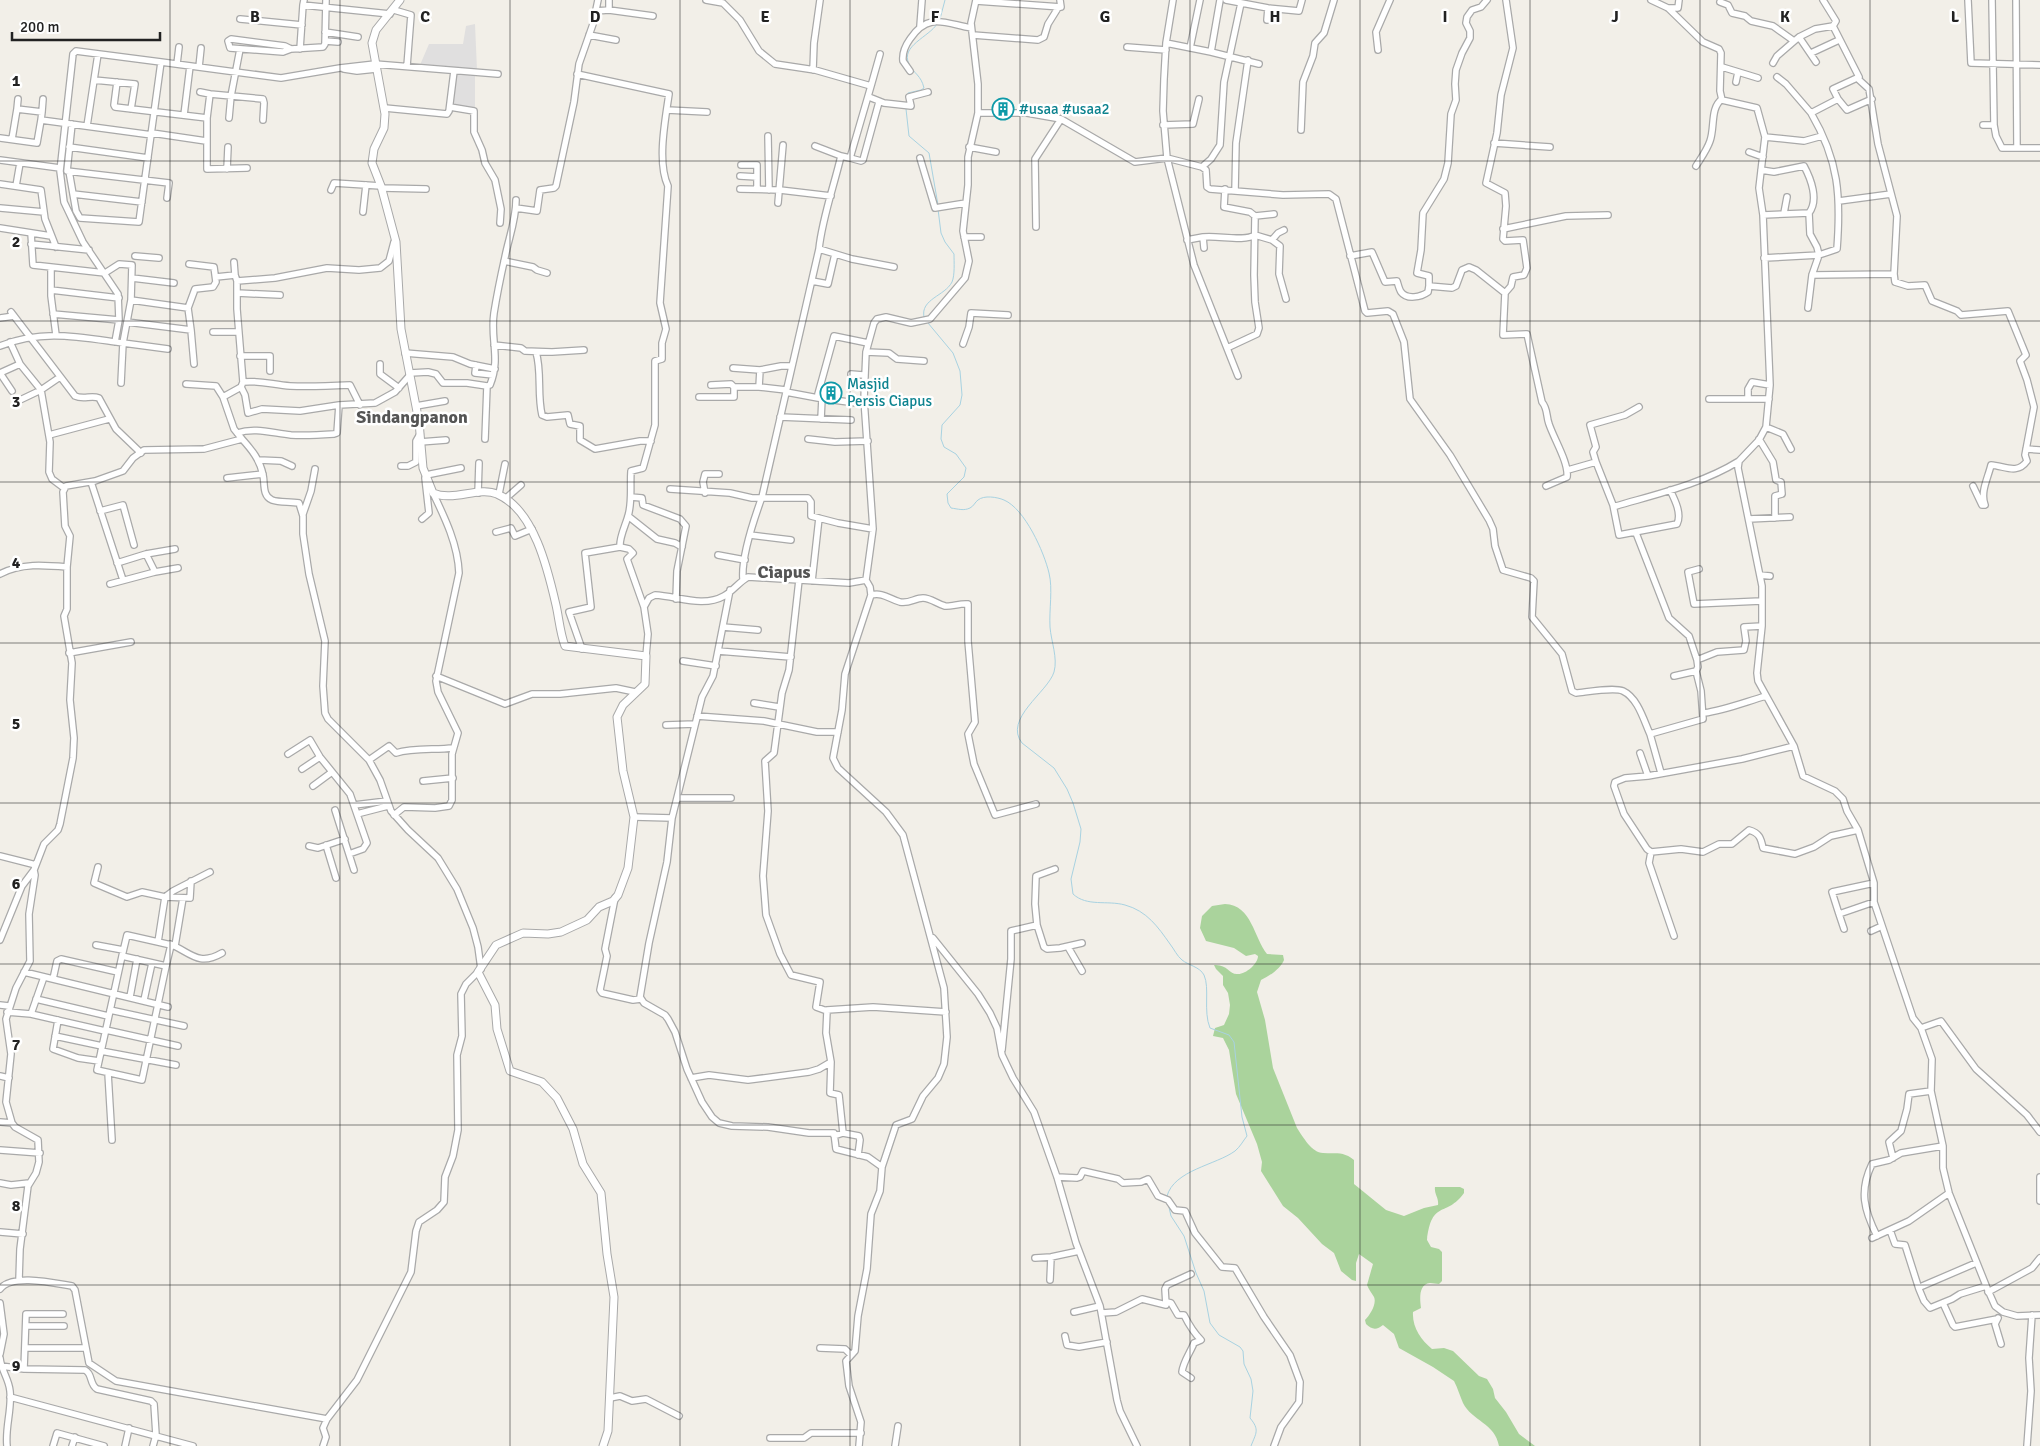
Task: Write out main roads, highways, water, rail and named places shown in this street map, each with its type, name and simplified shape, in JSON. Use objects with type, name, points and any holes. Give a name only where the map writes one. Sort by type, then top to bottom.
[{"type":"waterway","points":[[940,19],[945,0]]},
{"type":"waterway","points":[[907,95],[924,88],[921,80],[909,64],[908,52],[937,24]]},
{"type":"waterway","points":[[906,109],[909,136],[929,153],[938,205]]},
{"type":"waterway","points":[[924,317],[926,306],[949,287],[954,276],[954,254],[941,233],[938,209]]},
{"type":"waterway","points":[[928,323],[953,353],[960,371],[962,395],[960,405],[942,425],[941,439],[944,447],[956,454],[966,468],[964,477],[947,494],[948,503],[951,508],[961,510],[971,507],[981,498],[991,497],[1004,500],[1012,505],[1026,522],[1038,543],[1049,573],[1051,586],[1050,627],[1055,667],[1050,680],[1022,715],[1018,725],[1018,734],[1022,743],[1054,768],[1073,803],[1081,829],[1080,842],[1071,879],[1073,894],[1084,901],[1125,905],[1146,915],[1180,958],[1202,972],[1206,980],[1207,1014],[1210,1028],[1229,1035],[1234,1042],[1242,1117],[1247,1136],[1235,1151],[1196,1169],[1178,1180],[1171,1187],[1167,1196]]},
{"type":"waterway","points":[[1168,1203],[1171,1216],[1184,1236],[1204,1291],[1210,1323],[1219,1335],[1240,1347],[1243,1351],[1244,1364],[1251,1379],[1253,1391],[1250,1418],[1255,1426],[1256,1435],[1251,1446]]},
{"type":"place","name":"#usaa #usaa2","points":[[1003,109]]},
{"type":"place","name":"Masjid Persis Ciapus","points":[[831,393]]},
{"type":"district","name":"Sindangpanon","points":[[412,417]]},
{"type":"district","name":"Ciapus","points":[[784,572]]}]
